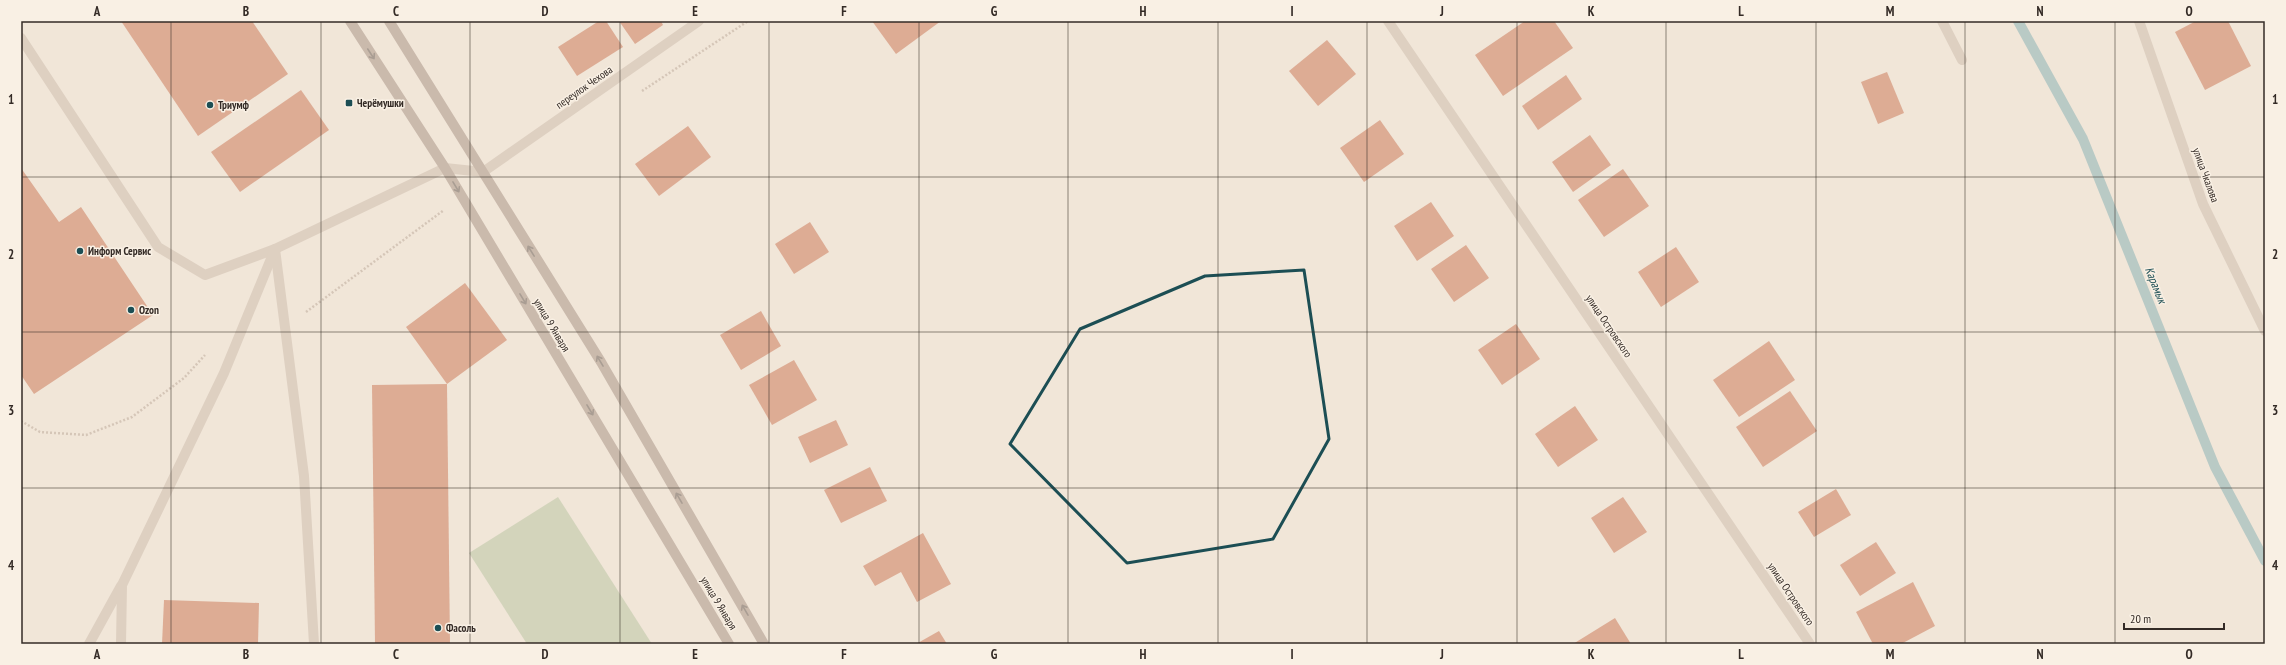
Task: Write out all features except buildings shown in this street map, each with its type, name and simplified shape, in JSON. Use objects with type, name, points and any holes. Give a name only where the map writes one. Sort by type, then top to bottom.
[{"type":"main road","name":"улица 9 Января","points":[[350,21],[445,168],[729,644]]},
{"type":"main road","name":"улица 9 Января","points":[[389,21],[600,362],[764,644]]},
{"type":"street","name":"переулок Чехова","points":[[483,172],[699,21]]},
{"type":"street","name":"улица Островского","points":[[1388,21],[1810,644]]},
{"type":"street","points":[[1942,21],[1962,60]]},
{"type":"street","name":"улица Чкалова","points":[[2138,21],[2203,204],[2265,331]]},
{"type":"street","points":[[21,38],[158,247],[205,275],[275,249],[445,168],[483,172]]},
{"type":"street","points":[[89,644],[122,585],[224,373],[275,249]]},
{"type":"street","points":[[275,249],[304,476],[314,644]]},
{"type":"street","points":[[121,644],[122,585]]},
{"type":"path","points":[[21,421],[40,432],[86,435],[132,417],[184,378],[210,350]]},
{"type":"highlighted area","points":[[1304,270],[1329,439],[1273,539],[1127,563],[1010,444],[1080,329],[1205,276]]},
{"type":"green space","points":[[558,497],[652,644],[527,644],[469,553]]},
{"type":"waterway","name":"Карамык","points":[[2018,21],[2083,139],[2215,467],[2265,561]]},
{"type":"place","name":"Черёмушки","points":[[349,103]]},
{"type":"place","name":"Триумф","points":[[210,105]]},
{"type":"place","name":"Информ Сервис","points":[[80,251]]},
{"type":"place","name":"Ozon","points":[[131,310]]},
{"type":"place","name":"Фасоль","points":[[438,628]]}]
